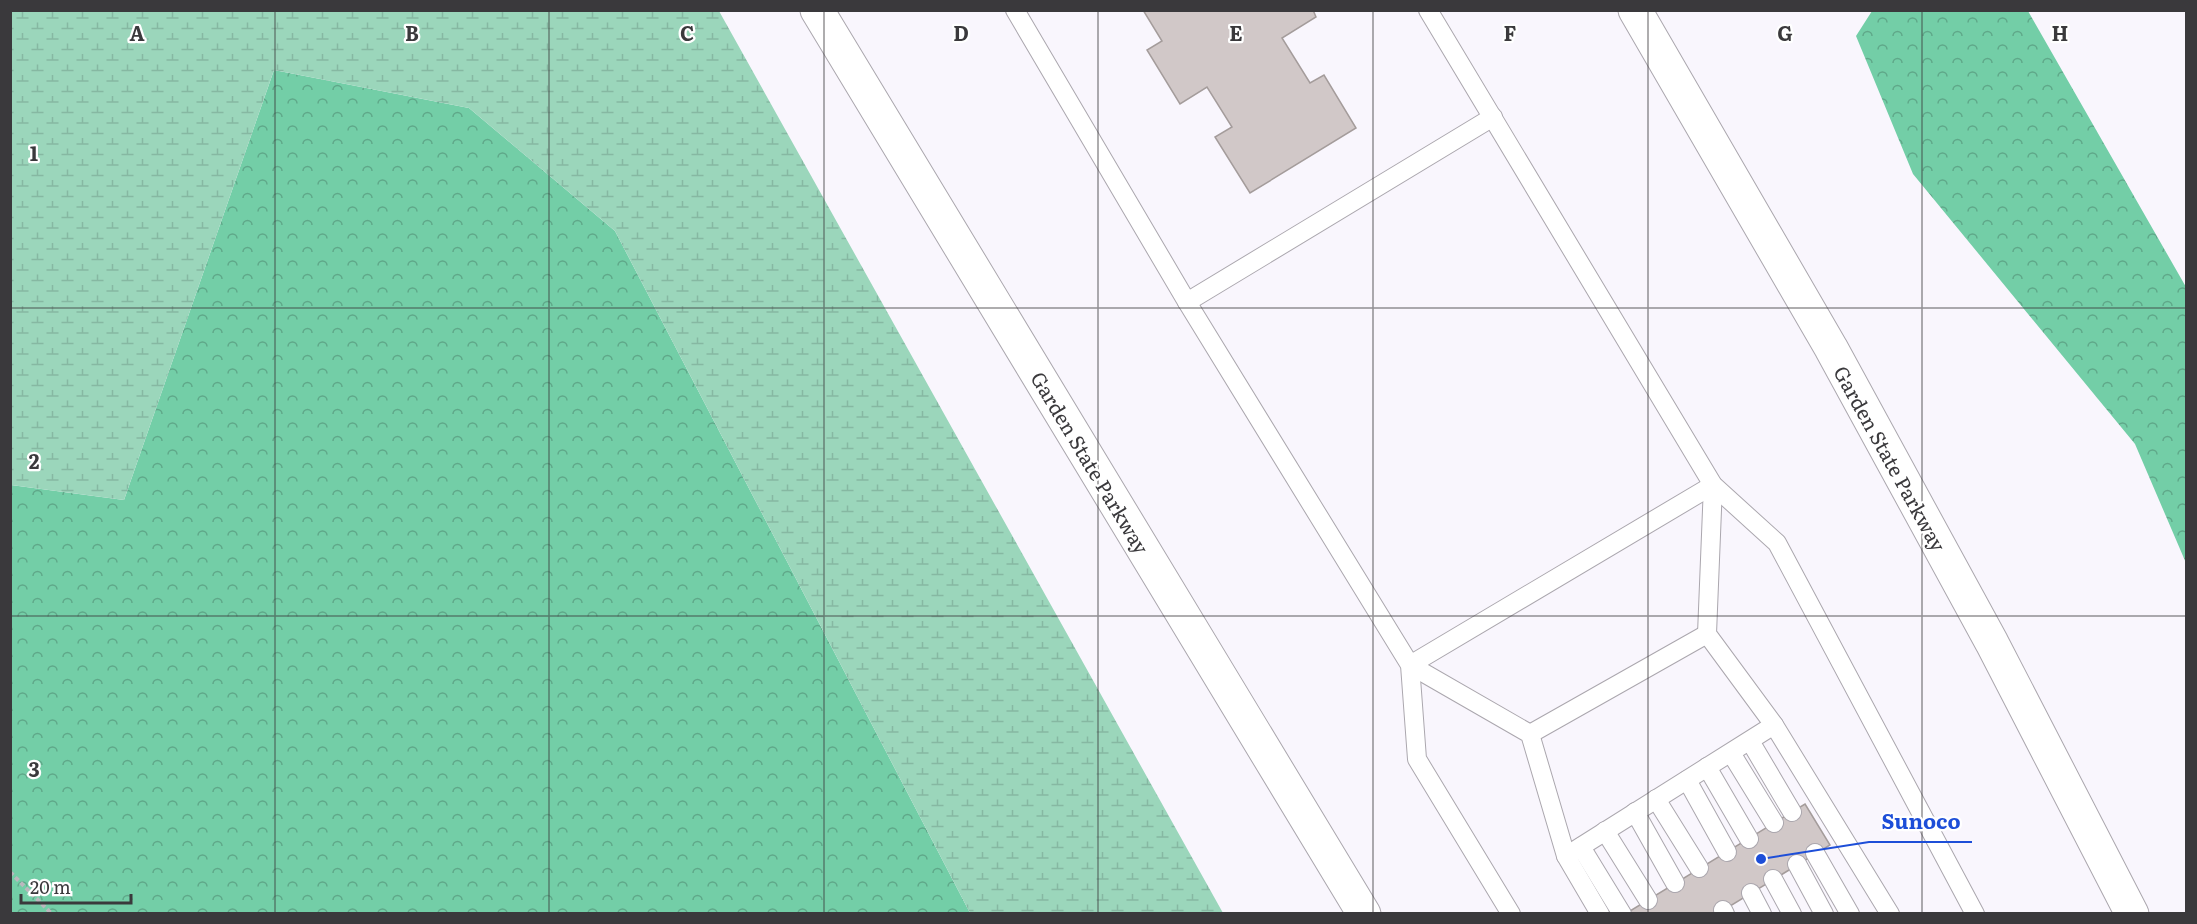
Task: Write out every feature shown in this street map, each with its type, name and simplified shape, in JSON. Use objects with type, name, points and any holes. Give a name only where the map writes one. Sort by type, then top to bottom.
[{"type":"highway","name":"Garden State Parkway","points":[[817,10],[1364,914]]},
{"type":"highway","name":"Garden State Parkway","points":[[1635,10],[1831,348],[1992,644],[2132,914]]},
{"type":"lane","points":[[1015,10],[1186,302],[1410,665],[1417,759],[1511,914]]},
{"type":"lane","points":[[1428,10],[1713,485],[1777,543],[1975,914]]},
{"type":"lane","points":[[1186,302],[1493,117]]},
{"type":"lane","points":[[1410,665],[1713,485]]},
{"type":"lane","points":[[1713,485],[1707,634],[1774,725],[1890,914]]},
{"type":"lane","points":[[1530,734],[1707,634]]},
{"type":"lane","points":[[1410,665],[1530,734],[1573,851],[1600,914]]},
{"type":"lane","points":[[1573,851],[1774,725]]},
{"type":"lane","points":[[1750,741],[1792,812]]},
{"type":"lane","points":[[1731,753],[1774,823]]},
{"type":"lane","points":[[1707,767],[1749,839]]},
{"type":"lane","points":[[1687,780],[1727,852]]},
{"type":"lane","points":[[1656,799],[1699,868]]},
{"type":"lane","points":[[1635,812],[1675,883]]},
{"type":"lane","points":[[1605,831],[1648,900]]},
{"type":"lane","points":[[1573,851],[1622,914]]},
{"type":"lane","points":[[1815,854],[1850,914]]},
{"type":"lane","points":[[1797,864],[1824,914]]},
{"type":"lane","points":[[1773,879],[1792,914]]},
{"type":"lane","points":[[1751,893],[1762,914]]},
{"type":"path","points":[[10,872],[52,914]]},
{"type":"green space","points":[[11,10],[719,11],[1223,913],[970,913],[615,231],[469,108],[274,70],[124,500],[11,485]]},
{"type":"green space","points":[[1872,11],[2028,11],[2186,287],[2186,563],[2135,444],[1913,174],[1856,36]]},
{"type":"green space","points":[[274,70],[469,108],[615,231],[970,913],[11,914],[11,485],[124,500]]},
{"type":"building","points":[[1143,10],[1313,10],[1316,17],[1282,38],[1310,83],[1324,75],[1356,128],[1250,193],[1215,137],[1232,127],[1207,87],[1180,104],[1147,50],[1162,41]]},
{"type":"building","points":[[1805,804],[1830,845],[1717,914],[1625,914]]},
{"type":"place","name":"Sunoco","points":[[1761,859]]}]
